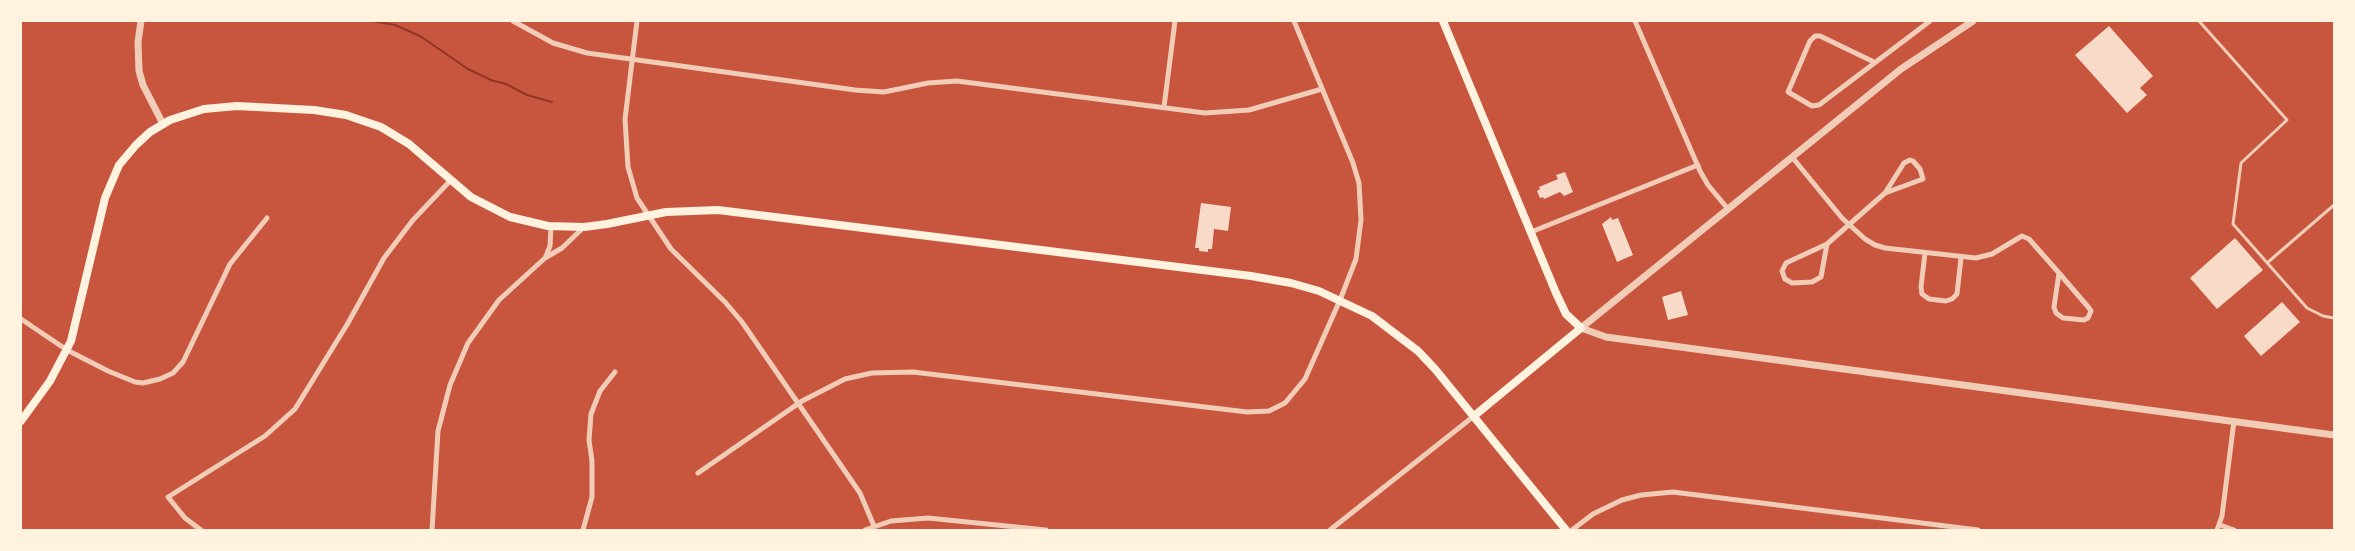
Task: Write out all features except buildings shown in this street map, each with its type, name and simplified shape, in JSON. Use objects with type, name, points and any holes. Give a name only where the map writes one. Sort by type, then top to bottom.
[{"type":"main road","points":[[1443,21],[1561,305],[1572,321],[1581,328],[1474,416]]},
{"type":"main road","points":[[21,421],[50,381],[67,350],[77,321],[100,213],[110,183],[130,151],[150,132],[187,113],[222,106],[314,110],[368,121],[400,138],[471,197],[489,208],[525,222],[584,227],[680,210],[718,210],[1251,276],[1291,283],[1340,300],[1372,316],[1409,343],[1435,369],[1566,530]]},
{"type":"street","points":[[141,21],[138,42],[139,71],[143,85],[163,124]]},
{"type":"street","points":[[513,21],[568,49],[632,60],[855,90],[884,92],[928,83],[957,81],[1205,113],[1249,110],[1322,89]]},
{"type":"street","points":[[637,21],[626,106],[627,156],[636,195],[671,249],[742,322],[860,493],[874,526]]},
{"type":"street","points":[[1164,107],[1175,21]]},
{"type":"street","points":[[698,473],[799,404],[845,379],[872,372],[903,371],[1247,412],[1263,412],[1285,403],[1301,385],[1340,300],[1358,248],[1361,220],[1361,198],[1353,163],[1294,21]]},
{"type":"street","points":[[1635,21],[1698,165],[1708,185],[1728,209]]},
{"type":"street","points":[[1874,62],[1820,36],[1815,36],[1810,41],[1788,92],[1816,106],[1930,21]]},
{"type":"street","points":[[1973,21],[1901,69],[1581,328],[1606,337],[2334,435]]},
{"type":"street","points":[[1792,157],[1849,225],[1875,245],[1924,254],[1976,258],[1992,254],[2017,237],[2022,236],[2029,239],[2059,273],[2089,308],[2091,311],[2088,318],[2084,320],[2063,318],[2056,313],[2054,307],[2059,273]]},
{"type":"street","points":[[1827,244],[1821,277],[1812,282],[1792,283],[1785,279],[1782,271],[1786,263],[1827,244],[1885,193],[1904,164],[1910,160],[1913,161],[1920,169],[1923,179],[1885,193]]},
{"type":"street","points":[[1531,232],[1698,165]]},
{"type":"street","points":[[201,530],[180,513],[168,497],[265,436],[295,409],[384,258],[413,220],[450,181]]},
{"type":"street","points":[[21,319],[67,350],[108,371],[135,381],[152,382],[173,373],[188,354],[230,264],[267,218]]},
{"type":"street","points":[[432,530],[438,431],[445,401],[460,361],[468,343],[499,300],[550,250],[551,226]]},
{"type":"street","points":[[544,258],[562,248],[584,227]]},
{"type":"street","points":[[1924,254],[1922,294],[1929,299],[1946,301],[1957,294],[1961,258]]},
{"type":"street","points":[[583,530],[592,497],[592,461],[589,440],[591,414],[600,391],[615,372]]},
{"type":"street","points":[[1330,530],[1474,416]]},
{"type":"street","points":[[2234,421],[2218,527],[2234,530]]},
{"type":"street","points":[[1572,530],[1593,514],[1622,500],[1641,495],[1673,492],[1978,530]]},
{"type":"street","points":[[865,530],[899,520],[928,518],[1046,530]]},
{"type":"lane","points":[[2199,21],[2287,120],[2242,160],[2239,166],[2233,224],[2307,308],[2323,316],[2334,318]]},
{"type":"lane","points":[[2267,263],[2334,205]]},
{"type":"waterway","points":[[166,21],[191,21]]},
{"type":"waterway","points":[[373,21],[395,25],[420,36],[468,69],[527,95],[552,102]]}]
